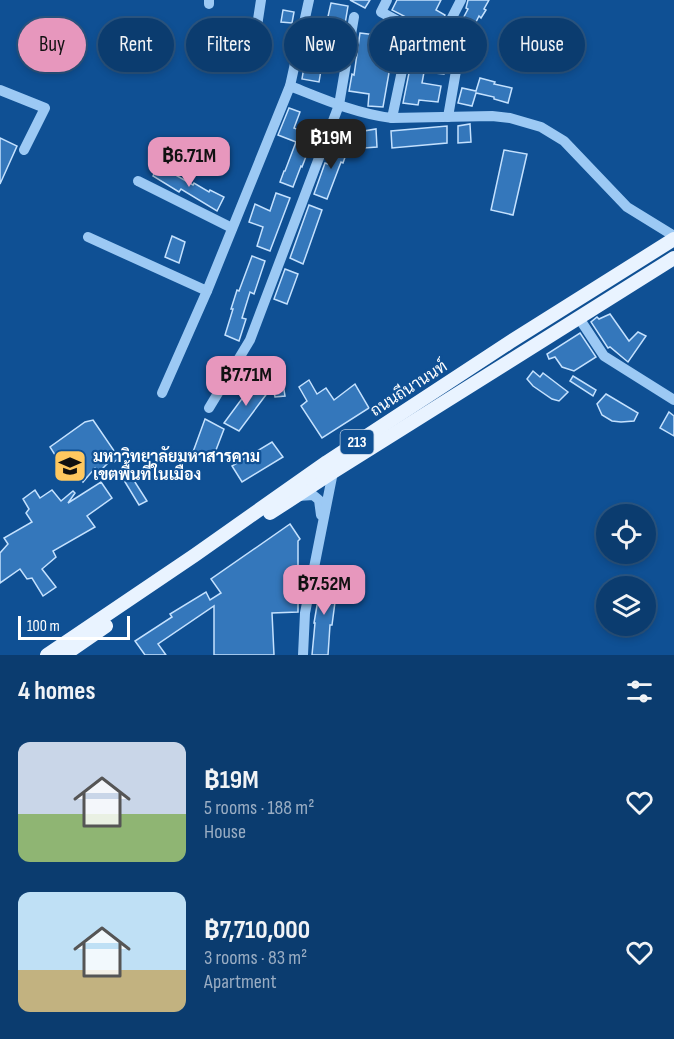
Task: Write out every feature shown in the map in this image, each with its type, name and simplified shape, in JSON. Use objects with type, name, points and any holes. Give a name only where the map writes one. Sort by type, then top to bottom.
[{"type":"main road","name":"ถนนถีนานนท์","points":[[47,655],[327,462],[674,237]]},
{"type":"main road","name":"ถนนถีนานนท์","points":[[64,655],[294,497],[674,258]]},
{"type":"street","points":[[258,18],[261,0]]},
{"type":"street","points":[[162,393],[207,291],[290,86],[309,0]]},
{"type":"street","points":[[387,0],[381,12],[392,18]]},
{"type":"street","points":[[452,18],[461,0]]},
{"type":"street","points":[[209,408],[250,340],[339,105],[354,17]]},
{"type":"street","points":[[392,118],[402,72]]},
{"type":"street","points":[[448,117],[456,72]]},
{"type":"street","points":[[290,86],[339,105],[376,116],[392,118],[501,117],[541,127],[564,141],[627,207],[674,237]]},
{"type":"street","points":[[0,90],[45,108],[24,150]]},
{"type":"street","points":[[138,181],[232,228]]},
{"type":"street","points":[[88,237],[207,291]]},
{"type":"street","points":[[579,318],[604,356],[674,400]]},
{"type":"street","points":[[303,655],[305,613],[333,472]]},
{"type":"street","points":[[294,497],[313,495],[319,500],[321,531]]},
{"type":"building","points":[[350,0],[370,0],[365,8]]},
{"type":"building","points":[[397,0],[441,0],[436,10],[445,15],[444,18],[408,18],[392,10]]},
{"type":"building","points":[[468,0],[489,0],[481,18],[479,16],[478,18],[463,18],[468,9],[466,8]]},
{"type":"building","points":[[331,3],[348,6],[346,18],[328,18]]},
{"type":"building","points":[[283,10],[294,12],[293,18],[284,18],[284,22],[281,22]]},
{"type":"building","points":[[360,33],[369,34],[369,72],[389,72],[383,107],[368,106],[369,94],[349,91],[352,74],[357,72]]},
{"type":"building","points":[[303,72],[321,72],[319,82],[302,79]]},
{"type":"building","points":[[409,72],[424,72],[422,83],[441,86],[438,102],[419,100],[418,105],[403,103]]},
{"type":"building","points":[[480,78],[512,88],[508,103],[476,93],[472,106],[458,103],[462,88],[476,91]]},
{"type":"building","points":[[289,108],[300,112],[294,128],[316,136],[293,187],[280,182],[296,142],[278,135]]},
{"type":"building","points":[[470,124],[471,142],[458,143],[458,126]]},
{"type":"building","points":[[447,126],[447,143],[392,148],[391,131]]},
{"type":"building","points":[[376,129],[377,147],[364,148],[364,131]]},
{"type":"building","points":[[0,138],[17,146],[0,184]]},
{"type":"building","points":[[337,140],[349,146],[327,199],[314,194],[325,163],[328,164]]},
{"type":"building","points":[[504,150],[527,154],[513,215],[491,210]]},
{"type":"building","points":[[158,165],[193,185],[194,183],[209,192],[210,190],[224,197],[217,211],[181,189],[179,192],[153,176]]},
{"type":"building","points":[[276,193],[290,198],[270,251],[257,246],[263,227],[249,222],[255,204],[270,211]]},
{"type":"building","points":[[309,205],[322,210],[303,264],[290,258]]},
{"type":"building","points":[[172,236],[185,242],[179,263],[165,257]]},
{"type":"building","points":[[252,256],[265,261],[254,294],[250,292],[242,318],[246,319],[239,341],[225,335],[237,290],[239,291]]},
{"type":"building","points":[[285,269],[298,274],[287,304],[274,299]]},
{"type":"building","points":[[610,314],[629,341],[638,332],[646,336],[628,362],[610,347],[608,348],[591,322],[597,317],[599,319]]},
{"type":"building","points":[[580,333],[596,357],[574,371],[562,367],[555,357],[549,359],[547,354]]},
{"type":"building","points":[[533,371],[540,377],[543,373],[568,392],[559,401],[552,399],[527,379]]},
{"type":"building","points":[[573,376],[596,390],[593,396],[570,381]]},
{"type":"building","points":[[309,380],[317,394],[326,388],[334,400],[355,384],[369,408],[322,438],[301,406],[307,401],[299,387]]},
{"type":"building","points":[[255,381],[268,392],[239,431],[224,423]]},
{"type":"building","points":[[283,384],[285,396],[275,397],[273,387]]},
{"type":"building","points":[[606,394],[638,413],[634,421],[612,421],[602,415],[597,404]]},
{"type":"building","points":[[669,412],[674,416],[674,436],[660,428]]},
{"type":"building","points":[[205,419],[224,429],[211,463],[193,452]]},
{"type":"building","points":[[93,420],[119,458],[114,462],[112,459],[98,473],[95,468],[83,482],[76,473],[69,477],[50,447],[85,422]]},
{"type":"building","points":[[272,442],[283,457],[242,482],[232,466]]},
{"type":"building","points":[[126,468],[147,501],[139,505],[119,472]]},
{"type":"building","points":[[101,482],[112,498],[87,516],[95,527],[53,551],[56,557],[42,569],[56,587],[43,596],[32,578],[27,579],[20,569],[0,583],[0,553],[8,544],[4,538],[32,522],[26,513],[29,509],[23,499],[35,490],[40,498],[52,490],[61,501],[73,491],[75,493],[68,503]]},
{"type":"building","points":[[290,524],[300,539],[298,541],[298,612],[272,613],[274,655],[214,655],[214,606],[158,644],[166,655],[145,655],[135,641],[172,617],[170,614],[206,592],[210,600],[221,593],[211,579]]},
{"type":"building","points":[[322,576],[338,579],[332,625],[330,625],[328,655],[312,655],[314,623]]},
{"type":"place","name":"มหาวิทยาลัยมหาสารคาม เขตพื้นที่ในเมือง","points":[[70,466]]}]
